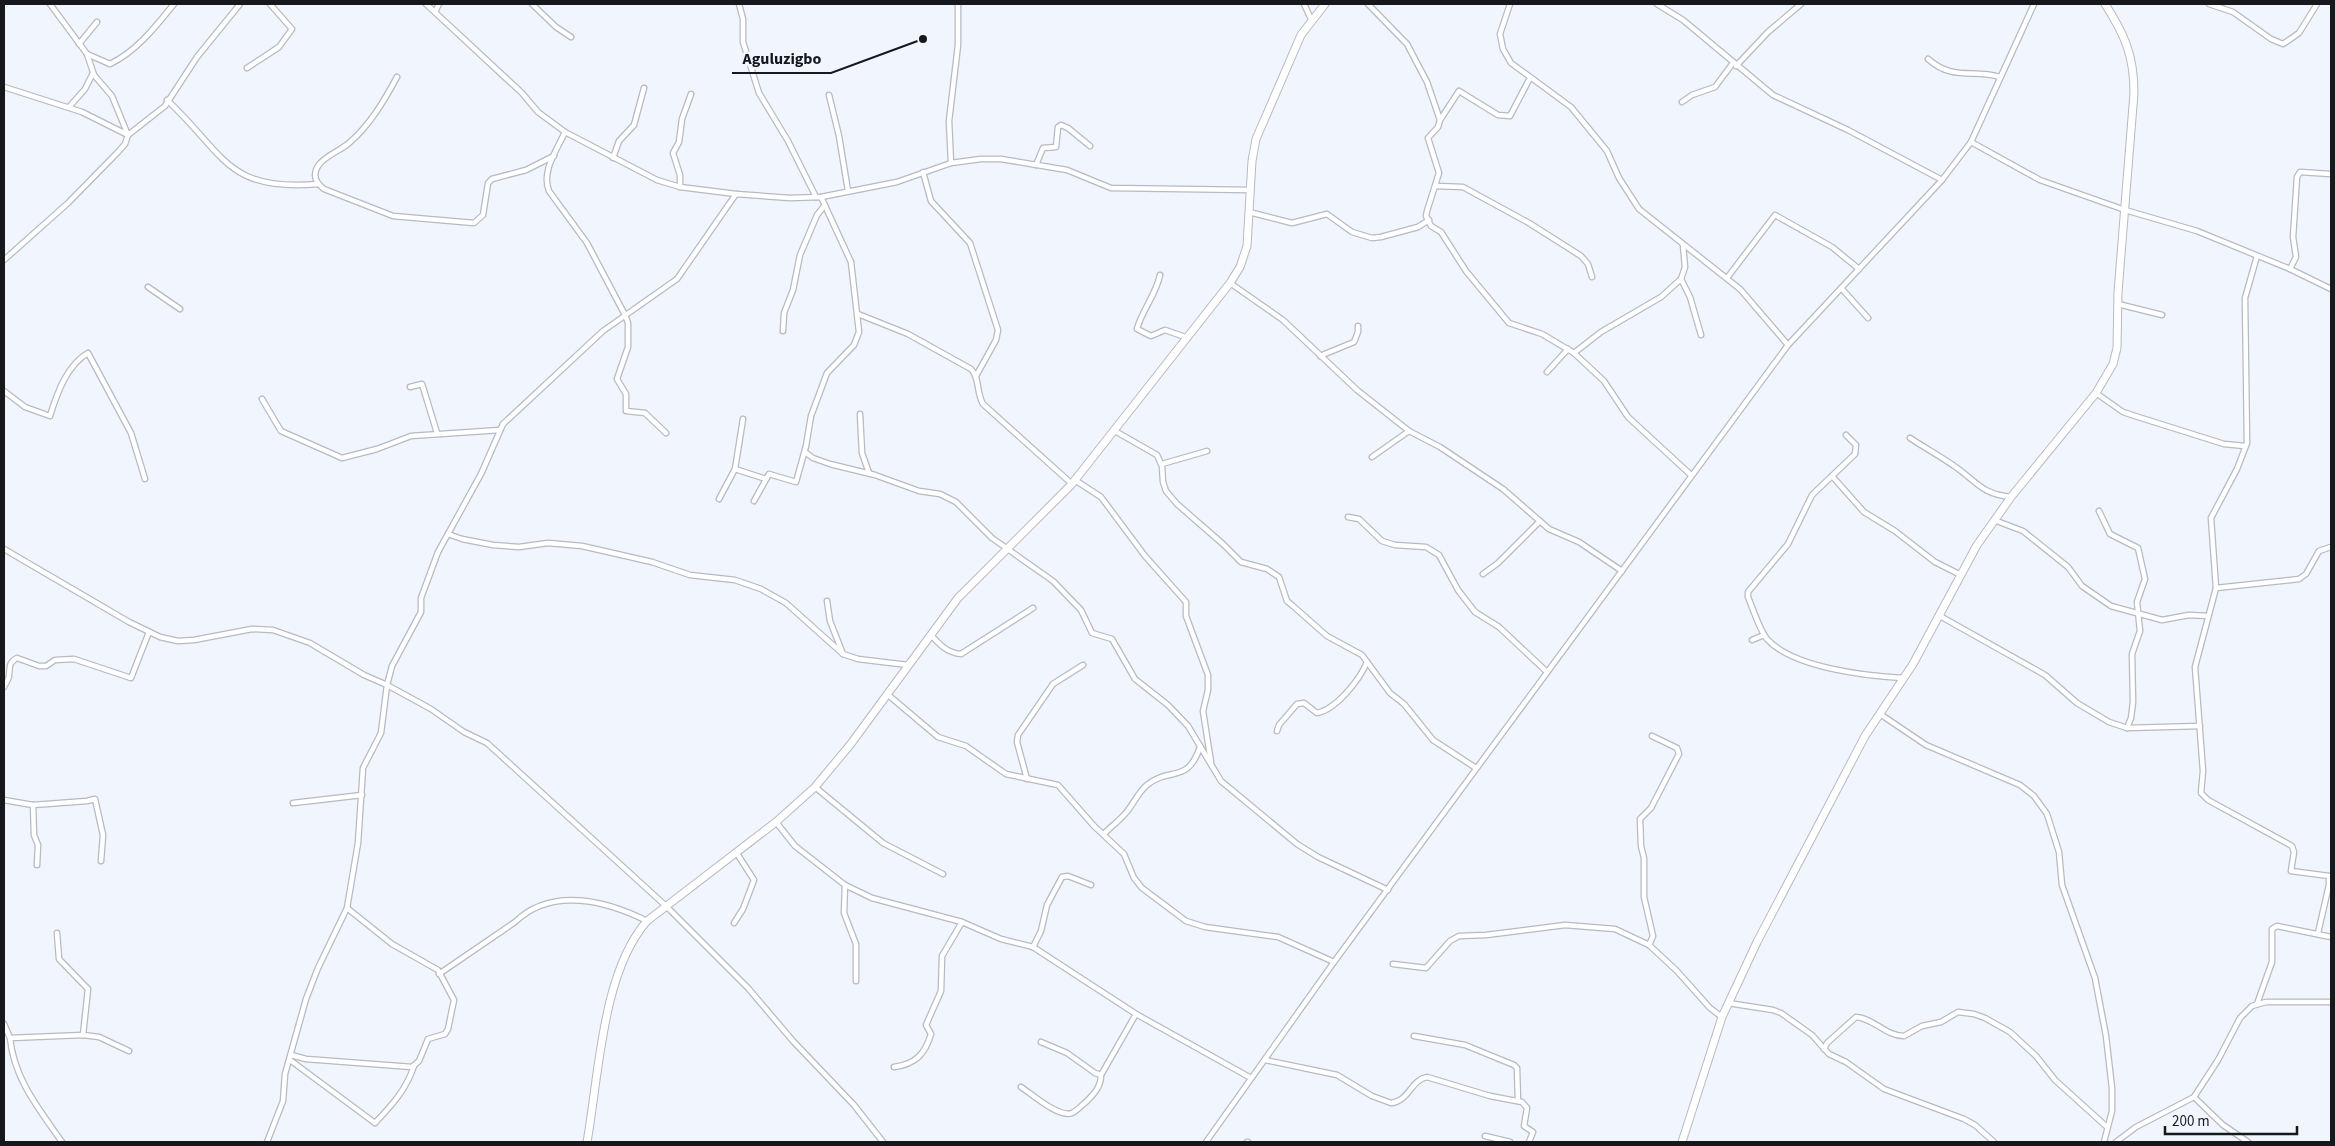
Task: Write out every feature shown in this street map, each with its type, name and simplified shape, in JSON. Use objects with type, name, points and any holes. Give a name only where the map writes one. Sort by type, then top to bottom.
[{"type":"main road","points":[[587,1142],[606,1022],[617,976],[630,944],[647,921],[776,822],[815,787],[836,763],[958,598],[1074,482],[1189,338],[1230,283],[1240,267],[1247,246],[1252,161],[1262,122],[1301,35],[1325,4]]},
{"type":"main road","points":[[1682,1142],[1728,1004],[1757,942],[1865,736],[1905,679],[1961,575],[1994,520],[2096,393],[2113,364],[2117,348],[2118,304],[2134,70],[2129,47],[2105,4]]},
{"type":"street","points":[[50,4],[87,54],[93,73],[112,96],[128,134]]},
{"type":"street","points":[[87,54],[110,64],[124,58],[154,28],[174,4]]},
{"type":"street","points":[[4,260],[68,203],[125,144],[128,134],[165,106],[167,100],[197,57],[240,4]]},
{"type":"street","points":[[247,68],[279,47],[292,29],[270,4]]},
{"type":"street","points":[[426,4],[522,93],[538,112],[566,132],[613,158],[657,180],[680,187],[790,198],[818,197],[898,182],[951,163],[1001,159],[1080,174],[1100,184],[1128,190],[1250,190]]},
{"type":"street","points":[[435,12],[439,4]]},
{"type":"street","points":[[532,4],[556,27],[571,37]]},
{"type":"street","points":[[739,4],[743,19],[743,42],[759,94],[824,205],[851,262],[858,314],[858,338],[849,351],[827,374],[815,402],[805,452],[796,482],[768,474],[754,500]]},
{"type":"street","points":[[951,163],[950,114],[958,45],[958,4]]},
{"type":"street","points":[[1304,4],[1311,20]]},
{"type":"street","points":[[1368,4],[1412,53],[1427,82],[1440,120]]},
{"type":"street","points":[[1510,4],[1500,40],[1511,63],[1571,107],[1607,151],[1619,178],[1639,208],[1683,245],[1727,278],[1740,290],[1788,345]]},
{"type":"street","points":[[1657,4],[1683,20],[1773,95],[1848,130],[1942,180]]},
{"type":"street","points":[[1682,102],[1692,94],[1715,87],[1734,64],[1801,4]]},
{"type":"street","points":[[1206,1142],[1334,962],[1788,345],[1820,308],[1842,289],[1942,180],[1971,142],[2034,4]]},
{"type":"street","points":[[2208,4],[2233,12],[2271,39],[2283,44],[2299,33],[2317,4]]},
{"type":"street","points":[[79,44],[97,22]]},
{"type":"street","points":[[1928,59],[1945,71],[1953,73],[1991,74],[2000,77]]},
{"type":"street","points":[[68,107],[85,89],[93,73]]},
{"type":"street","points":[[318,184],[315,177],[319,164],[349,143],[368,122],[385,100],[396,77]]},
{"type":"street","points":[[1530,78],[1510,116],[1498,115],[1460,91],[1440,120],[1438,127],[1428,138],[1439,173],[1427,211],[1428,220],[1432,226],[1441,232],[1466,271],[1508,323],[1542,334],[1574,353],[1604,381],[1628,417],[1691,475]]},
{"type":"street","points":[[4,87],[42,101],[68,107],[128,134]]},
{"type":"street","points":[[613,158],[619,141],[630,131],[636,120],[644,88]]},
{"type":"street","points":[[680,187],[680,175],[673,153],[678,144],[682,119],[691,94]]},
{"type":"street","points":[[829,95],[839,136],[848,192]]},
{"type":"street","points":[[167,100],[196,128],[216,155],[247,178],[271,185],[318,184],[353,202],[393,216],[474,223],[483,215],[488,183],[492,179],[526,170],[554,156]]},
{"type":"street","points":[[1036,165],[1043,148],[1056,147],[1061,125],[1068,128],[1090,146]]},
{"type":"street","points":[[566,132],[547,171],[545,181],[549,191],[587,243],[626,315],[628,347],[617,379],[626,394],[626,411],[645,413],[666,433]]},
{"type":"street","points":[[1971,142],[2040,180],[2125,210],[2197,231],[2290,269],[2331,289]]},
{"type":"street","points":[[923,172],[931,201],[970,243],[998,330],[996,340],[976,376]]},
{"type":"street","points":[[2290,269],[2296,257],[2293,237],[2297,177],[2300,172],[2331,174]]},
{"type":"street","points":[[1436,186],[1463,187],[1529,224],[1581,256],[1588,264],[1592,277]]},
{"type":"street","points":[[267,1142],[282,1101],[285,1074],[312,983],[347,908],[358,843],[363,768],[381,732],[387,685],[392,666],[420,612],[421,598],[438,552],[481,474],[500,430],[519,407],[601,333],[677,280],[736,194]]},
{"type":"street","points":[[783,331],[784,313],[793,290],[800,255],[817,215],[824,205]]},
{"type":"street","points":[[1249,212],[1292,222],[1328,214],[1352,232],[1372,238],[1390,235],[1425,224],[1428,220]]},
{"type":"street","points":[[1727,278],[1774,215],[1832,247],[1860,269]]},
{"type":"street","points":[[1574,353],[1601,332],[1661,297],[1681,280],[1684,274],[1683,245]]},
{"type":"street","points":[[2257,256],[2244,298],[2247,440],[2237,469],[2211,518],[2216,588],[2195,667],[2200,726],[2202,797],[2292,846],[2294,852],[2291,871],[2330,877],[2318,934]]},
{"type":"street","points":[[1160,275],[1158,288],[1147,305],[1137,329],[1150,336],[1165,330],[1189,338]]},
{"type":"street","points":[[1681,280],[1690,297],[1701,334]]},
{"type":"street","points":[[1230,283],[1283,320],[1357,390],[1409,430],[1440,447],[1503,489],[1549,529],[1579,542],[1622,571]]},
{"type":"street","points":[[148,287],[180,309]]},
{"type":"street","points":[[1842,289],[1868,318]]},
{"type":"street","points":[[2118,304],[2162,315]]},
{"type":"street","points":[[858,314],[908,334],[971,369],[976,376],[978,393],[983,404],[1074,482],[1101,497],[1145,556],[1186,602],[1186,616],[1208,675],[1208,690],[1203,711],[1212,764]]},
{"type":"street","points":[[1320,356],[1354,342],[1358,326]]},
{"type":"street","points":[[1547,372],[1568,349]]},
{"type":"street","points":[[4,392],[25,408],[50,416],[69,371],[78,359],[88,353],[132,433],[145,479]]},
{"type":"street","points":[[410,387],[422,384],[437,433]]},
{"type":"street","points":[[2096,393],[2123,412],[2224,444],[2245,446]]},
{"type":"street","points":[[262,399],[281,431],[342,458],[378,450],[412,436],[500,430]]},
{"type":"street","points":[[860,414],[862,453],[869,473]]},
{"type":"street","points":[[719,499],[735,469],[742,419]]},
{"type":"street","points":[[1372,456],[1409,430]]},
{"type":"street","points":[[1115,431],[1156,455],[1162,464],[1163,482],[1177,504],[1224,544],[1240,562],[1274,573],[1279,577],[1288,601],[1293,606],[1326,636],[1354,649],[1367,662],[1390,693],[1404,704],[1433,740],[1476,768]]},
{"type":"street","points":[[1846,435],[1856,445],[1856,450],[1845,466],[1812,495],[1788,544],[1747,594],[1764,635],[1779,648],[1806,661],[1860,676],[1905,679]]},
{"type":"street","points":[[1910,438],[1958,468],[1990,494],[2011,497]]},
{"type":"street","points":[[1162,464],[1207,451]]},
{"type":"street","points":[[805,452],[813,458],[830,464],[869,473],[914,489],[950,498],[992,538],[1053,581],[1081,610],[1092,633],[1112,639],[1132,674],[1188,726],[1212,764],[1220,781],[1297,844],[1318,857],[1388,890]]},
{"type":"street","points":[[735,469],[766,479]]},
{"type":"street","points":[[1832,476],[1864,512],[1895,531],[1934,562],[1961,575]]},
{"type":"street","points":[[2099,511],[2110,534],[2134,544],[2141,555],[2145,579],[2137,602],[2140,631],[2132,654],[2133,702],[2131,718],[2127,728]]},
{"type":"street","points":[[1348,517],[1360,519],[1382,541],[1395,545],[1426,547],[1439,554],[1458,590],[1474,612],[1499,627],[1547,672]]},
{"type":"street","points":[[1994,520],[2014,526],[2032,538],[2068,567],[2082,586],[2101,600],[2137,614],[2162,620],[2189,616],[2208,616]]},
{"type":"street","points":[[1483,574],[1498,563],[1540,521]]},
{"type":"street","points":[[448,534],[462,539],[493,545],[518,547],[548,543],[582,546],[652,562],[690,575],[735,580],[762,589],[786,603],[843,654],[858,659],[908,665]]},
{"type":"street","points":[[2216,588],[2299,579],[2306,574],[2319,551],[2331,547]]},
{"type":"street","points":[[4,549],[160,638],[178,641],[214,638],[252,629],[273,630],[310,643],[364,675],[387,685],[430,709],[464,732],[487,743],[666,906],[748,988],[793,1041],[854,1105],[883,1142]]},
{"type":"street","points":[[827,601],[830,620],[843,654]]},
{"type":"street","points":[[931,635],[949,652],[961,654],[1033,608]]},
{"type":"street","points":[[1940,616],[2045,675],[2086,710],[2109,722],[2127,728],[2200,726]]},
{"type":"street","points":[[4,687],[9,676],[8,669],[11,661],[17,658],[39,666],[46,666],[55,660],[74,659],[131,678],[149,632]]},
{"type":"street","points":[[1752,640],[1764,635]]},
{"type":"street","points":[[1277,731],[1279,725],[1297,704],[1304,703],[1317,713],[1325,710],[1352,687],[1361,676],[1367,662]]},
{"type":"street","points":[[1027,780],[1017,742],[1018,735],[1053,684],[1083,664]]},
{"type":"street","points":[[887,694],[938,737],[966,746],[1006,774],[1027,780],[1058,785],[1124,854],[1142,888],[1186,921],[1205,927],[1278,937],[1334,962]]},
{"type":"street","points":[[1880,714],[1926,745],[2020,785],[2034,796],[2047,814],[2059,852],[2062,885],[2095,978],[2106,1036],[2112,1088],[2112,1111],[2104,1142]]},
{"type":"street","points":[[1649,945],[1653,936],[1644,898],[1644,858],[1641,846],[1640,820],[1651,808],[1679,754],[1676,748],[1652,736]]},
{"type":"street","points":[[1104,834],[1124,815],[1146,786],[1157,778],[1180,773],[1191,766],[1200,747]]},
{"type":"street","points":[[815,787],[883,843],[943,874]]},
{"type":"street","points":[[294,803],[362,795]]},
{"type":"street","points":[[4,800],[33,805],[95,799],[103,835],[101,861]]},
{"type":"street","points":[[33,805],[34,835],[38,845],[38,865]]},
{"type":"street","points":[[776,822],[795,846],[845,885],[872,898],[962,922],[1001,939],[1033,946],[1136,1014],[1251,1078]]},
{"type":"street","points":[[734,924],[743,908],[754,880],[736,852]]},
{"type":"street","points":[[1033,946],[1041,931],[1048,905],[1062,877],[1068,876],[1090,885]]},
{"type":"street","points":[[845,885],[844,913],[856,944],[856,982]]},
{"type":"street","points":[[439,974],[515,922],[524,912],[546,902],[584,901],[598,903],[623,910],[647,921]]},
{"type":"street","points":[[291,1057],[375,1122],[407,1085],[414,1066],[428,1039],[445,1034],[448,1029],[454,1000],[435,967],[392,944],[347,908]]},
{"type":"street","points":[[894,1067],[916,1060],[928,1044],[931,1034],[926,1025],[941,991],[942,956],[962,922]]},
{"type":"street","points":[[1393,964],[1426,968],[1450,941],[1458,936],[1486,935],[1565,925],[1615,929],[1649,945],[1722,1018]]},
{"type":"street","points":[[2116,1142],[2136,1128],[2194,1097],[2218,1060],[2240,1018],[2257,1004],[2272,962],[2272,929],[2277,926],[2331,937]]},
{"type":"street","points":[[57,933],[59,959],[88,989],[84,1036]]},
{"type":"street","points":[[2257,1004],[2331,1002]]},
{"type":"street","points":[[1728,1004],[1782,1013],[1812,1035],[1824,1049],[1884,1089],[1969,1122],[1994,1142]]},
{"type":"street","points":[[1824,1049],[1827,1043],[1856,1017],[1862,1018],[1889,1032],[1904,1036],[1922,1026],[1941,1022],[1958,1012],[1974,1014],[2010,1032],[2036,1056],[2055,1080],[2108,1127]]},
{"type":"street","points":[[1022,1087],[1058,1113],[1068,1114],[1076,1111],[1090,1098],[1100,1084],[1101,1075],[1136,1014]]},
{"type":"street","points":[[4,1024],[10,1038],[13,1062],[22,1082],[62,1142]]},
{"type":"street","points":[[10,1038],[84,1036],[99,1038],[128,1051]]},
{"type":"street","points":[[1414,1036],[1465,1045],[1514,1065],[1517,1068],[1518,1101]]},
{"type":"street","points":[[1041,1042],[1067,1052],[1101,1075]]},
{"type":"street","points":[[291,1057],[414,1066]]},
{"type":"street","points":[[1265,1060],[1337,1075],[1372,1096],[1391,1103],[1404,1098],[1420,1079],[1427,1077],[1490,1096],[1518,1101],[1524,1103],[1527,1108],[1524,1126],[1533,1132],[1530,1142]]},
{"type":"street","points":[[2194,1097],[2216,1119],[2248,1142]]},
{"type":"street","points":[[1486,1136],[1510,1142]]},
{"type":"place","name":"Aguluzigbo","points":[[923,39]]}]
